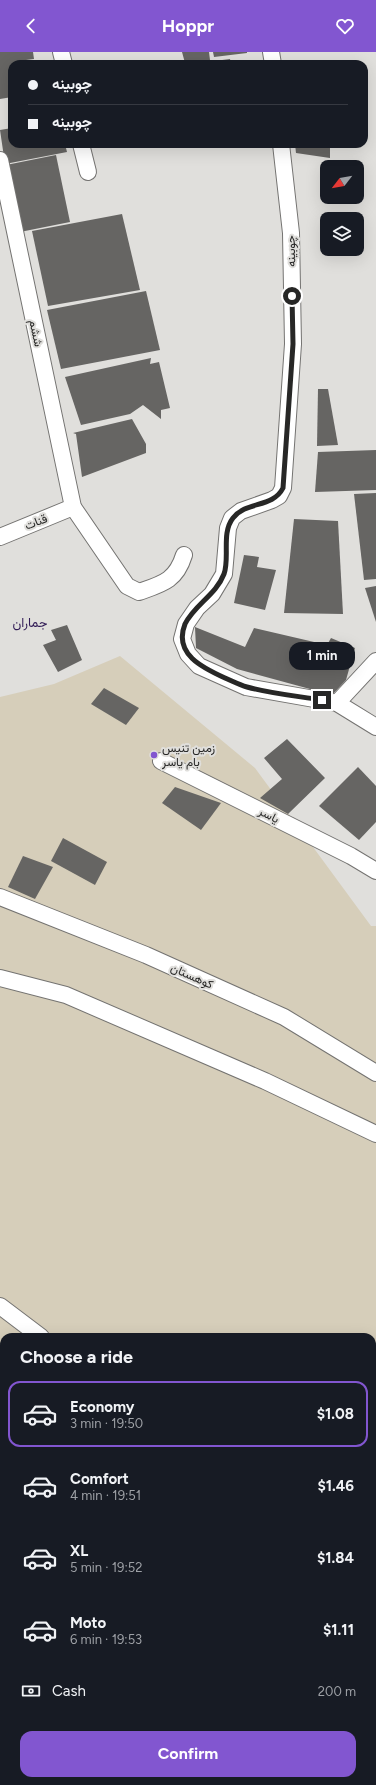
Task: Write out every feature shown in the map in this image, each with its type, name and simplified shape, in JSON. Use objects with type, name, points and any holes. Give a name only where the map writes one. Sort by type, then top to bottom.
[{"type":"street","points":[[83,148],[88,172]]},
{"type":"street","name":"چوبینه","points":[[281,148],[291,234],[293,344],[283,488],[279,496],[241,511],[232,518],[228,528],[224,574],[212,594],[197,608],[186,624],[182,639],[188,654],[199,666],[246,687],[337,703],[376,727]]},
{"type":"street","name":"ششم","points":[[0,160],[73,507]]},
{"type":"street","points":[[73,507],[127,586],[139,592],[164,583],[180,570],[184,555]]},
{"type":"street","name":"قنات","points":[[0,537],[73,507]]},
{"type":"street","points":[[337,703],[376,661]]},
{"type":"street","name":"یاسر","points":[[161,761],[351,856],[376,871]]},
{"type":"street","name":"کوهستان","points":[[0,897],[146,955],[284,1017],[376,1073]]},
{"type":"street","points":[[0,978],[66,994],[265,1081],[376,1134]]},
{"type":"street","points":[[0,1306],[36,1333]]},
{"type":"shaded area","points":[[120,656],[255,768],[371,926],[376,926],[376,1333],[0,1333],[0,697],[54,684]]},
{"type":"building","points":[[0,52],[33,52],[34,59],[8,60],[8,98],[0,99]]},
{"type":"building","points":[[182,52],[209,52],[210,60],[184,60]]},
{"type":"building","points":[[213,52],[247,52],[247,53],[214,57]]},
{"type":"building","points":[[8,129],[8,148],[66,148],[67,152],[5,164],[0,130]]},
{"type":"building","points":[[295,148],[330,148],[330,158],[296,153]]},
{"type":"building","points":[[56,155],[70,222],[20,232],[6,165]]},
{"type":"building","points":[[122,214],[140,290],[48,306],[32,231]]},
{"type":"building","points":[[146,291],[160,350],[61,369],[47,310]]},
{"type":"building","points":[[151,358],[150,364],[159,362],[170,408],[161,410],[161,419],[143,405],[130,414],[81,425],[65,377]]},
{"type":"building","points":[[318,389],[328,389],[338,445],[317,446]]},
{"type":"building","points":[[132,419],[146,444],[146,453],[82,477],[76,434],[73,433]]},
{"type":"building","points":[[376,450],[376,490],[315,492],[318,452]]},
{"type":"building","points":[[376,493],[376,579],[364,580],[354,494]]},
{"type":"building","points":[[294,519],[338,521],[343,614],[284,613]]},
{"type":"building","points":[[244,555],[259,557],[257,567],[276,570],[265,610],[234,603]]},
{"type":"building","points":[[376,586],[376,622],[365,588]]},
{"type":"building","points":[[67,625],[82,660],[58,672],[43,645],[56,640],[51,630]]},
{"type":"building","points":[[195,627],[245,647],[254,628],[327,645],[331,638],[355,648],[346,680],[332,695],[237,669],[196,648]]},
{"type":"building","points":[[104,688],[139,708],[126,725],[91,704]]},
{"type":"building","points":[[287,739],[325,778],[288,814],[260,798],[282,779],[264,758]]},
{"type":"building","points":[[358,767],[376,786],[376,822],[359,840],[319,806]]},
{"type":"building","points":[[175,787],[221,803],[201,830],[162,803]]},
{"type":"building","points":[[63,838],[107,862],[95,885],[51,861]]},
{"type":"building","points":[[23,856],[53,867],[35,899],[8,887]]},
{"type":"place","name":"زمین تنیس بام یاسر","points":[[154,755]]},
{"type":"district","name":"جماران","points":[[30,622]]},
{"type":"route","points":[[292,296],[293,344],[283,488],[279,496],[241,511],[232,518],[228,528],[224,574],[212,594],[197,608],[186,624],[182,639],[188,654],[199,666],[246,687],[322,700]]}]
